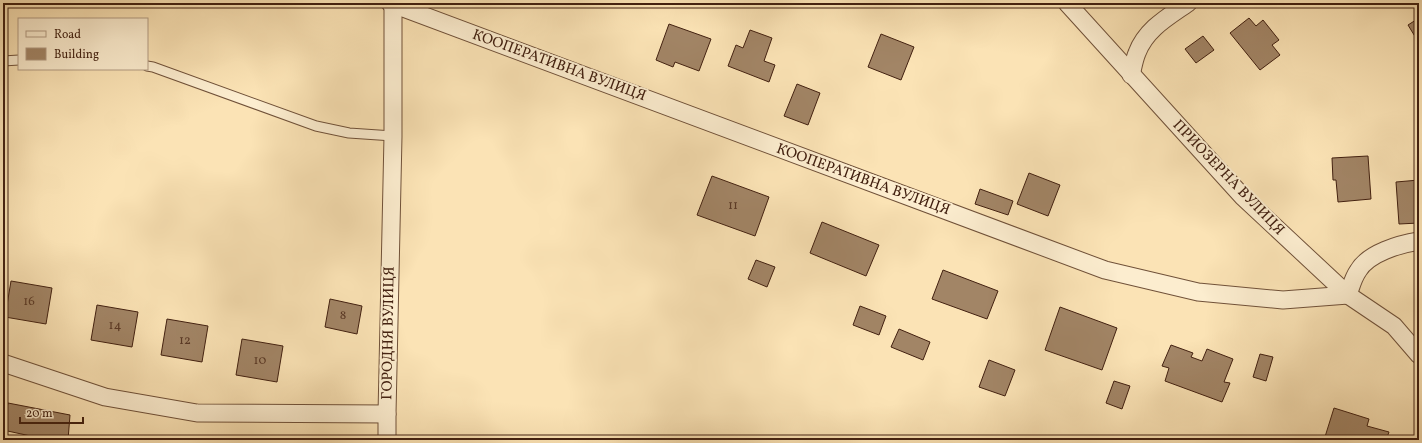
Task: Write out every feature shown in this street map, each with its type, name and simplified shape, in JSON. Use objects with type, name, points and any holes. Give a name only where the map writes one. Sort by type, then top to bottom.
[{"type":"street","name":"ПРИОЗЕРНА ВУЛИЦЯ","points":[[1067,3],[1242,197],[1348,295],[1394,326],[1419,355]]},
{"type":"street","points":[[1131,75],[1136,54],[1145,38],[1161,21],[1188,3]]},
{"type":"street","name":"ГОРОДНЯ ВУЛИЦЯ","points":[[3,363],[105,397],[197,413],[387,414],[393,136],[391,4]]},
{"type":"street","name":"КООПЕРАТИВНА ВУЛИЦЯ","points":[[391,4],[1105,270],[1198,292],[1283,300],[1348,295]]},
{"type":"street","points":[[1348,295],[1358,270],[1373,256],[1406,243],[1419,241]]},
{"type":"street","points":[[387,414],[387,440]]},
{"type":"lane","points":[[3,61],[18,60]]},
{"type":"lane","points":[[148,66],[316,126],[349,133],[393,136]]},
{"type":"building","points":[[1249,18],[1256,26],[1263,20],[1279,40],[1272,45],[1280,55],[1260,70],[1230,33]]},
{"type":"building","points":[[1419,18],[1419,43],[1408,25]]},
{"type":"building","points":[[669,24],[711,39],[699,71],[675,62],[673,67],[656,60]]},
{"type":"building","points":[[750,30],[772,38],[764,61],[775,65],[769,82],[728,66],[736,45],[743,48]]},
{"type":"building","points":[[881,34],[914,47],[901,80],[868,67]]},
{"type":"building","points":[[1203,36],[1214,50],[1196,63],[1185,49]]},
{"type":"building","points":[[797,84],[820,93],[808,125],[784,116]]},
{"type":"building","points":[[1368,156],[1371,199],[1338,202],[1336,180],[1333,180],[1332,158]]},
{"type":"building","points":[[1029,173],[1060,185],[1048,216],[1017,204]]},
{"type":"building","points":[[712,176],[769,197],[755,236],[697,215]]},
{"type":"building","points":[[1419,180],[1419,223],[1399,224],[1396,182]]},
{"type":"building","points":[[980,189],[1013,201],[1008,215],[975,204]]},
{"type":"building","points":[[822,222],[879,245],[866,276],[810,253]]},
{"type":"building","points":[[756,260],[775,267],[767,287],[748,279]]},
{"type":"building","points":[[943,270],[998,291],[987,319],[932,299]]},
{"type":"building","points":[[11,281],[52,288],[46,324],[5,317]]},
{"type":"building","points":[[330,299],[362,306],[357,334],[325,327]]},
{"type":"building","points":[[97,305],[138,312],[132,347],[91,340]]},
{"type":"building","points":[[860,306],[886,316],[879,335],[853,325]]},
{"type":"building","points":[[1060,307],[1117,328],[1102,370],[1045,350]]},
{"type":"building","points":[[167,319],[208,326],[202,362],[161,355]]},
{"type":"building","points":[[899,329],[930,342],[923,360],[891,347]]},
{"type":"building","points":[[242,339],[283,346],[277,382],[236,375]]},
{"type":"building","points":[[1171,345],[1193,353],[1191,357],[1202,361],[1207,349],[1233,359],[1224,382],[1230,383],[1222,402],[1165,381],[1169,368],[1162,366]]},
{"type":"building","points":[[1260,354],[1273,357],[1266,381],[1253,377]]},
{"type":"building","points":[[989,360],[1015,370],[1005,396],[979,387]]},
{"type":"building","points":[[1114,381],[1130,386],[1122,409],[1106,403]]},
{"type":"building","points":[[8,403],[70,415],[68,440],[49,440],[3,430]]},
{"type":"building","points":[[1334,408],[1369,419],[1367,426],[1389,432],[1386,440],[1324,440]]}]
